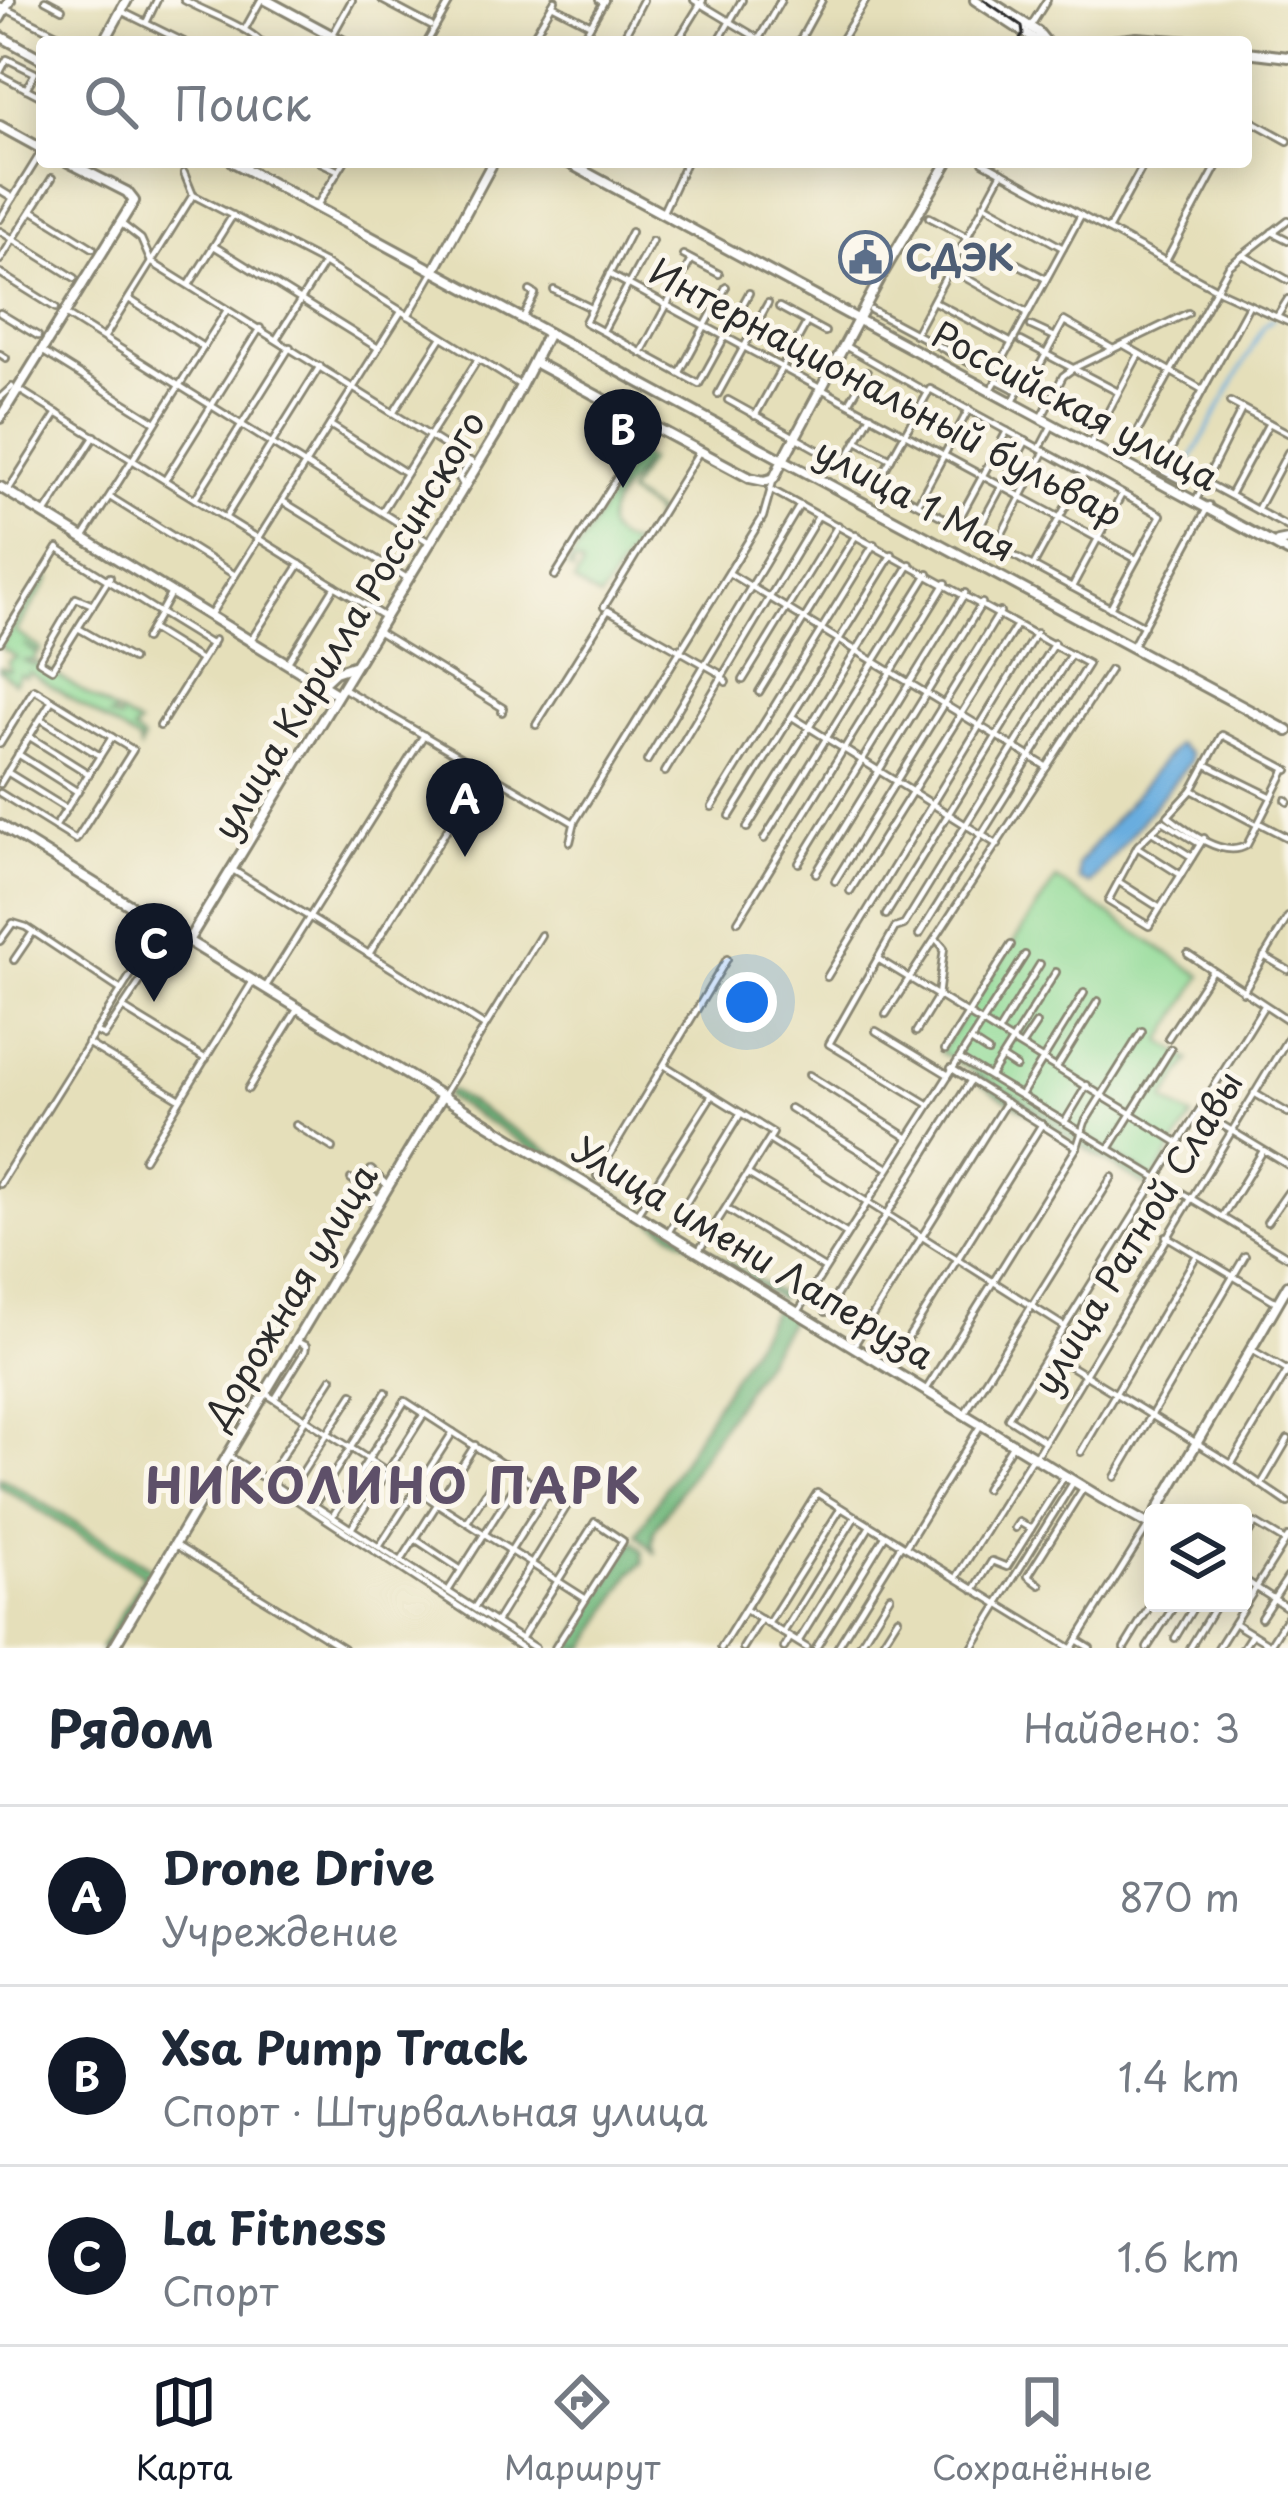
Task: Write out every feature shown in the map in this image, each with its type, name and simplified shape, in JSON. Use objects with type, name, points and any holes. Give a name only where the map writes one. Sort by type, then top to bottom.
[{"type":"main road","points":[[107,36],[127,0]]},
{"type":"main road","points":[[266,0],[336,36]]},
{"type":"main road","points":[[975,0],[1037,36]]},
{"type":"main road","points":[[988,0],[1037,36]]},
{"type":"main road","points":[[0,36],[36,56]]},
{"type":"main road","points":[[1252,51],[1288,54]]},
{"type":"main road","points":[[0,127],[36,147]]},
{"type":"main road","points":[[0,418],[42,351],[60,311],[121,224],[131,196],[79,168]]},
{"type":"main road","points":[[244,168],[434,271],[490,168]]},
{"type":"main road","name":"Российская улица","points":[[582,168],[836,309],[859,312],[1014,400],[1044,409],[1092,442],[1209,507]]},
{"type":"main road","points":[[859,312],[942,168]]},
{"type":"main road","name":"Российская улица","points":[[663,213],[859,312],[1052,424],[1286,544]]},
{"type":"main road","points":[[534,362],[740,474],[769,484],[890,257]]},
{"type":"main road","name":"улица 1 Мая","points":[[434,271],[1288,731]]},
{"type":"main road","name":"улица Кирилла Россинского","points":[[187,940],[464,486],[548,333]]},
{"type":"main road","points":[[4,489],[321,685],[338,690]]},
{"type":"main road","points":[[321,685],[335,672],[353,665]]},
{"type":"main road","name":"Улица имени Лаперуза","points":[[0,825],[1069,1478],[1144,1517]]},
{"type":"main road","name":"Дорожная улица","points":[[113,1648],[442,1096]]},
{"type":"main road","points":[[1163,1504],[1288,1285]]},
{"type":"street","points":[[45,0],[62,9]]},
{"type":"street","points":[[146,23],[157,0]]},
{"type":"street","points":[[184,0],[254,36]]},
{"type":"street","points":[[245,29],[266,0]]},
{"type":"street","points":[[332,34],[352,0]]},
{"type":"street","points":[[382,0],[431,26]]},
{"type":"street","points":[[431,36],[452,0]]},
{"type":"street","points":[[584,36],[602,0]]},
{"type":"street","points":[[624,36],[644,0]]},
{"type":"street","points":[[722,36],[742,0]]},
{"type":"street","points":[[763,36],[781,0]]},
{"type":"street","points":[[802,36],[822,0]]},
{"type":"street","points":[[845,36],[866,0]]},
{"type":"street","points":[[1040,36],[1047,0]]},
{"type":"street","points":[[680,36],[699,1],[752,36]]},
{"type":"street","points":[[534,36],[553,3],[591,24]]},
{"type":"street","points":[[4,8],[61,36]]},
{"type":"street","points":[[121,11],[172,36]]},
{"type":"street","points":[[26,89],[35,74],[7,58],[0,74],[26,89],[36,95]]},
{"type":"street","points":[[1252,121],[1288,141]]},
{"type":"street","points":[[0,219],[36,160]]},
{"type":"street","points":[[316,207],[337,170],[333,168]]},
{"type":"street","points":[[663,213],[683,168]]},
{"type":"street","points":[[994,168],[1216,289],[1288,322]]},
{"type":"street","points":[[1108,230],[1142,168]]},
{"type":"street","points":[[1166,261],[1216,168]]},
{"type":"street","points":[[903,340],[933,301],[1002,172]]},
{"type":"street","points":[[184,173],[193,195],[324,263],[522,386]]},
{"type":"street","points":[[0,260],[52,178]]},
{"type":"street","points":[[0,190],[13,198]]},
{"type":"street","points":[[104,338],[193,195]]},
{"type":"street","points":[[985,205],[1063,248]]},
{"type":"street","points":[[32,210],[94,248]]},
{"type":"street","points":[[189,285],[233,215]]},
{"type":"street","points":[[996,372],[1081,215]]},
{"type":"street","points":[[929,217],[1046,279]]},
{"type":"street","points":[[1132,442],[1229,266],[1288,220]]},
{"type":"street","points":[[121,224],[141,239],[151,262],[473,463]]},
{"type":"street","points":[[0,231],[75,278]]},
{"type":"street","points":[[631,232],[585,322],[679,374],[699,384],[749,293]]},
{"type":"street","points":[[1272,232],[1288,240]]},
{"type":"street","points":[[602,332],[652,241]]},
{"type":"street","points":[[214,246],[378,348]]},
{"type":"street","points":[[682,255],[719,274]]},
{"type":"street","points":[[1243,255],[1288,280]]},
{"type":"street","points":[[641,352],[691,260]]},
{"type":"street","points":[[277,338],[324,263]]},
{"type":"street","points":[[950,269],[1028,313]]},
{"type":"street","points":[[209,617],[378,348],[434,271]]},
{"type":"street","points":[[0,273],[429,542]]},
{"type":"street","name":"Интернациональный бульвар","points":[[609,274],[1136,559]]},
{"type":"street","points":[[679,374],[726,287]]},
{"type":"street","points":[[554,290],[591,308]]},
{"type":"street","points":[[520,316],[532,293],[543,299]]},
{"type":"street","points":[[129,299],[203,347]]},
{"type":"street","points":[[1276,317],[1288,299]]},
{"type":"street","points":[[933,301],[1012,343]]},
{"type":"street","points":[[718,394],[768,303]]},
{"type":"street","points":[[1165,460],[1249,306]]},
{"type":"street","points":[[779,307],[825,332]]},
{"type":"street","points":[[83,538],[228,309]]},
{"type":"street","points":[[859,312],[912,332],[970,363]]},
{"type":"street","points":[[0,313],[38,336]]},
{"type":"street","points":[[1044,409],[1063,376],[1074,368],[1187,313]]},
{"type":"street","points":[[1028,385],[1064,321],[1113,349]]},
{"type":"street","points":[[755,416],[808,322]]},
{"type":"street","points":[[1031,326],[1055,337]]},
{"type":"street","points":[[165,480],[260,328]]},
{"type":"street","points":[[394,412],[442,337]]},
{"type":"street","points":[[1022,340],[1118,392]]},
{"type":"street","points":[[1123,345],[1203,389]]},
{"type":"street","points":[[195,499],[290,346]]},
{"type":"street","points":[[845,346],[1161,515],[1110,608]]},
{"type":"street","points":[[42,351],[156,422]]},
{"type":"street","points":[[1092,442],[1139,355]]},
{"type":"street","points":[[383,510],[478,359]]},
{"type":"street","points":[[225,518],[320,366]]},
{"type":"street","points":[[849,403],[867,372]]},
{"type":"street","points":[[0,397],[15,388],[383,616]]},
{"type":"street","points":[[878,482],[930,391]]},
{"type":"street","points":[[728,400],[829,456]]},
{"type":"street","points":[[1230,402],[1288,433]]},
{"type":"street","points":[[1197,499],[1241,409]]},
{"type":"street","points":[[918,503],[969,410]]},
{"type":"street","points":[[4,489],[57,413]]},
{"type":"street","points":[[844,464],[871,415]]},
{"type":"street","points":[[1229,495],[1269,423]]},
{"type":"street","points":[[996,545],[1052,424]]},
{"type":"street","points":[[330,425],[406,473]]},
{"type":"street","points":[[554,576],[650,425]]},
{"type":"street","points":[[957,523],[1007,430]]},
{"type":"street","points":[[45,514],[95,436]]},
{"type":"street","points":[[976,534],[1026,440]]},
{"type":"street","points":[[856,441],[891,460]]},
{"type":"street","points":[[536,725],[699,452]]},
{"type":"street","points":[[1257,510],[1288,452]]},
{"type":"street","points":[[1157,467],[1180,480]]},
{"type":"street","points":[[859,472],[1144,626]]},
{"type":"street","points":[[1033,566],[1084,473]]},
{"type":"street","points":[[1203,481],[1288,527]]},
{"type":"street","points":[[570,842],[574,824],[763,517],[769,484],[1086,661],[1087,668],[920,935]]},
{"type":"street","points":[[1072,587],[1122,494]]},
{"type":"street","points":[[110,496],[236,575]]},
{"type":"street","points":[[283,501],[407,578]]},
{"type":"street","points":[[647,761],[800,505]]},
{"type":"street","points":[[1132,647],[1209,507]]},
{"type":"street","points":[[665,772],[819,515]]},
{"type":"street","points":[[743,680],[838,525]]},
{"type":"street","points":[[759,692],[856,535]]},
{"type":"street","points":[[712,807],[874,544]]},
{"type":"street","points":[[0,642],[58,548],[212,643],[160,726]]},
{"type":"street","points":[[730,816],[892,554]]},
{"type":"street","points":[[250,641],[300,564]]},
{"type":"street","points":[[747,828],[910,564]]},
{"type":"street","points":[[729,573],[1047,767]]},
{"type":"street","points":[[764,839],[928,574]]},
{"type":"street","points":[[93,605],[76,598],[38,660],[52,669],[93,605],[109,579]]},
{"type":"street","points":[[738,920],[946,583]]},
{"type":"street","points":[[287,664],[335,586]]},
{"type":"street","points":[[145,639],[171,593]]},
{"type":"street","points":[[799,862],[965,593]]},
{"type":"street","points":[[816,873],[982,602]]},
{"type":"street","points":[[606,608],[723,679]]},
{"type":"street","points":[[835,881],[1000,612]]},
{"type":"street","points":[[78,628],[132,659]]},
{"type":"street","points":[[850,891],[1015,628]]},
{"type":"street","points":[[151,629],[202,660]]},
{"type":"street","points":[[375,629],[502,712]]},
{"type":"street","points":[[826,977],[1036,633]]},
{"type":"street","points":[[886,915],[1054,643]]},
{"type":"street","points":[[928,1104],[830,1044],[896,928],[904,925],[1071,654]]},
{"type":"street","points":[[886,1013],[1110,670]]},
{"type":"street","points":[[0,744],[34,689],[133,750],[76,840],[0,793]]},
{"type":"street","points":[[338,690],[574,824]]},
{"type":"street","points":[[0,784],[52,700]]},
{"type":"street","points":[[792,716],[998,844]]},
{"type":"street","points":[[40,718],[100,756]]},
{"type":"street","points":[[1204,840],[1149,926],[1108,901],[1137,847],[1163,821],[1204,840],[1227,851],[1247,845],[1287,769],[1222,734],[1192,790],[1168,816],[1204,840]]},
{"type":"street","points":[[265,988],[424,735]]},
{"type":"street","points":[[29,736],[89,774]]},
{"type":"street","points":[[56,827],[112,737]]},
{"type":"street","points":[[18,754],[78,791]]},
{"type":"street","points":[[1206,764],[1272,797]]},
{"type":"street","points":[[369,954],[484,770]]},
{"type":"street","points":[[7,772],[67,809]]},
{"type":"street","points":[[1192,790],[1288,838]]},
{"type":"street","points":[[1152,832],[1192,857]]},
{"type":"street","points":[[1137,847],[1181,874]]},
{"type":"street","points":[[233,870],[485,1025]]},
{"type":"street","points":[[1119,882],[1160,908]]},
{"type":"street","points":[[1243,992],[1288,918]]},
{"type":"street","points":[[0,941],[16,923],[121,990]]},
{"type":"street","points":[[0,1184],[162,925]]},
{"type":"street","points":[[14,960],[33,932]]},
{"type":"street","points":[[95,1031],[103,1036],[173,932]]},
{"type":"street","points":[[442,1096],[541,935]]},
{"type":"street","points":[[916,1032],[938,996],[944,947],[937,940]]},
{"type":"street","points":[[945,1050],[1011,945]]},
{"type":"street","points":[[1188,954],[1288,1020]]},
{"type":"street","points":[[798,1312],[1025,955]]},
{"type":"street","points":[[1264,956],[1288,970]]},
{"type":"street","points":[[597,1176],[727,959]]},
{"type":"street","points":[[878,959],[1179,1143]]},
{"type":"street","points":[[998,1031],[1040,964]]},
{"type":"street","points":[[990,1076],[1056,972]]},
{"type":"street","points":[[1168,1038],[1211,972]]},
{"type":"street","points":[[144,1160],[253,981]]},
{"type":"street","points":[[1021,1095],[1084,993]]},
{"type":"street","points":[[1057,1067],[1098,1001]]},
{"type":"street","points":[[111,1006],[206,1059]]},
{"type":"street","points":[[1046,1442],[1008,1418],[1264,1006]]},
{"type":"street","points":[[248,1089],[298,1008]]},
{"type":"street","points":[[1022,1046],[1036,1024]]},
{"type":"street","points":[[926,1390],[1077,1147],[1085,1122],[1142,1030]]},
{"type":"street","points":[[877,1031],[971,1080],[1077,1147]]},
{"type":"street","name":"улица Ратной Славы","points":[[958,1575],[1038,1458],[1288,1038]]},
{"type":"street","points":[[971,1042],[988,1052]]},
{"type":"street","points":[[88,1043],[181,1099]]},
{"type":"street","points":[[1109,1149],[1171,1049]]},
{"type":"street","points":[[1277,1054],[1288,1061]]},
{"type":"street","points":[[1002,1058],[1016,1067]]},
{"type":"street","points":[[960,1059],[1288,1257]]},
{"type":"street","points":[[664,1065],[773,1133],[698,1252]]},
{"type":"street","points":[[809,1076],[908,1137]]},
{"type":"street","points":[[826,1312],[971,1080]]},
{"type":"street","points":[[1066,1120],[1087,1085]]},
{"type":"street","points":[[1254,1093],[1288,1113]]},
{"type":"street","points":[[636,1214],[712,1095]]},
{"type":"street","points":[[854,1346],[1006,1102]]},
{"type":"street","points":[[790,1108],[888,1168]]},
{"type":"street","points":[[1199,1111],[1288,1165]]},
{"type":"street","points":[[668,1234],[741,1113]]},
{"type":"street","points":[[890,1367],[1042,1124]]},
{"type":"street","points":[[296,1125],[333,1148]]},
{"type":"street","points":[[769,1140],[1065,1327]]},
{"type":"street","points":[[1222,1217],[1263,1150]]},
{"type":"street","points":[[371,1170],[388,1186]]},
{"type":"street","points":[[748,1174],[846,1234]]},
{"type":"street","points":[[965,1413],[1112,1177]]},
{"type":"street","points":[[351,1179],[380,1200]]},
{"type":"street","points":[[1267,1222],[1288,1192]]},
{"type":"street","points":[[727,1209],[825,1268]]},
{"type":"street","points":[[1166,1236],[1278,1304]]},
{"type":"street","points":[[1081,1452],[1197,1255]]},
{"type":"street","points":[[1115,1477],[1245,1256]]},
{"type":"street","points":[[275,1399],[305,1351],[306,1346],[295,1340]]},
{"type":"street","points":[[1232,1464],[1288,1371],[1252,1350]]},
{"type":"street","points":[[1048,1353],[1288,1503]]},
{"type":"street","points":[[264,1476],[332,1378]]},
{"type":"street","points":[[264,1392],[586,1599]]},
{"type":"street","points":[[386,1392],[314,1505],[535,1648]]},
{"type":"street","points":[[292,1490],[353,1394]]},
{"type":"street","points":[[332,1516],[405,1401],[523,1475],[565,1503],[568,1510],[496,1622]]},
{"type":"street","points":[[351,1529],[424,1414]]},
{"type":"street","points":[[837,1648],[982,1424]]},
{"type":"street","points":[[379,1547],[453,1432]]},
{"type":"street","points":[[1261,1485],[1288,1439]]},
{"type":"street","points":[[985,1489],[1013,1444]]},
{"type":"street","points":[[401,1561],[475,1445]]},
{"type":"street","points":[[227,1455],[523,1648]]},
{"type":"street","points":[[466,1522],[504,1464]]},
{"type":"street","points":[[448,1591],[523,1475]]},
{"type":"street","points":[[974,1590],[992,1561],[1007,1567],[1069,1478]]},
{"type":"street","points":[[972,1648],[1069,1478]]},
{"type":"street","points":[[1040,1585],[1028,1576],[1084,1487]]},
{"type":"street","points":[[474,1608],[548,1492]]},
{"type":"street","points":[[721,1648],[817,1493],[1071,1648],[1144,1535]]},
{"type":"street","points":[[768,1624],[841,1508]]},
{"type":"street","points":[[784,1648],[787,1635],[856,1517]]},
{"type":"street","points":[[521,1639],[596,1522],[623,1540],[555,1648]]},
{"type":"street","points":[[1218,1648],[1287,1539],[1255,1523],[1252,1528]]},
{"type":"street","points":[[744,1609],[803,1646],[870,1526]]},
{"type":"street","points":[[816,1648],[885,1535]]},
{"type":"street","points":[[415,1540],[462,1570]]},
{"type":"street","points":[[174,1544],[343,1648]]},
{"type":"street","points":[[1261,1618],[1288,1577]]},
{"type":"street","points":[[1252,1585],[1286,1610]]},
{"type":"street","points":[[859,1648],[890,1596]]},
{"type":"street","points":[[1234,1622],[1269,1646],[1285,1628],[1288,1596]]},
{"type":"street","points":[[1124,1648],[1146,1612]]},
{"type":"street","points":[[1147,1648],[1169,1612]]},
{"type":"street","points":[[1175,1638],[1191,1612]]},
{"type":"street","points":[[1190,1648],[1210,1612]]},
{"type":"street","points":[[879,1648],[898,1618]]},
{"type":"street","points":[[743,1648],[761,1619]]},
{"type":"street","points":[[1243,1648],[1252,1634]]},
{"type":"street","points":[[1077,1640],[1090,1648]]},
{"type":"green space","points":[[637,454],[648,461],[628,493],[657,513],[653,518],[654,512],[627,494],[643,462],[608,519],[609,530],[617,539],[634,544],[600,599],[574,582],[580,563],[572,563],[573,571],[567,567]]},
{"type":"green space","points":[[46,575],[50,578],[16,632],[41,649],[39,653],[24,644],[36,654],[34,660],[25,661],[35,666],[36,662],[117,713],[110,716],[120,720],[120,714],[139,726],[133,731],[143,740],[140,748],[139,742],[29,672],[26,677],[20,674],[14,683],[0,670],[9,670],[8,661],[16,657],[0,647]]},
{"type":"green space","points":[[1056,879],[1202,976],[1162,1041],[1190,1060],[1164,1100],[1192,1117],[1152,1182],[1099,1145],[940,1052]]},
{"type":"green space","points":[[978,1074],[1140,1170],[1149,1179],[1146,1186],[982,1085],[975,1077]]},
{"type":"green space","points":[[451,1091],[781,1294],[780,1299],[450,1099],[446,1094]]},
{"type":"green space","points":[[776,1306],[793,1316],[654,1531],[656,1554],[637,1534]]},
{"type":"green space","points":[[0,1477],[156,1571],[109,1648],[101,1648],[144,1575],[0,1486]]},
{"type":"green space","points":[[634,1541],[643,1551],[643,1563],[631,1573],[586,1648],[567,1648]]},
{"type":"water","points":[[1177,744],[1190,754],[1190,762],[1090,884],[1079,880],[1078,864]]},
{"type":"waterway","points":[[1188,465],[1264,326],[1274,318]]},
{"type":"tram line","points":[[984,0],[1022,26],[1022,36]]},
{"type":"place","name":"СДЭК","points":[[866,258]]},
{"type":"place","name":"Xsa Pump Track","points":[[623,488]]},
{"type":"place","name":"Drone Drive","points":[[465,857]]},
{"type":"place","name":"La Fitness","points":[[154,1002]]},
{"type":"district","name":"НИКОЛИНО ПАРК","points":[[394,1487]]}]
